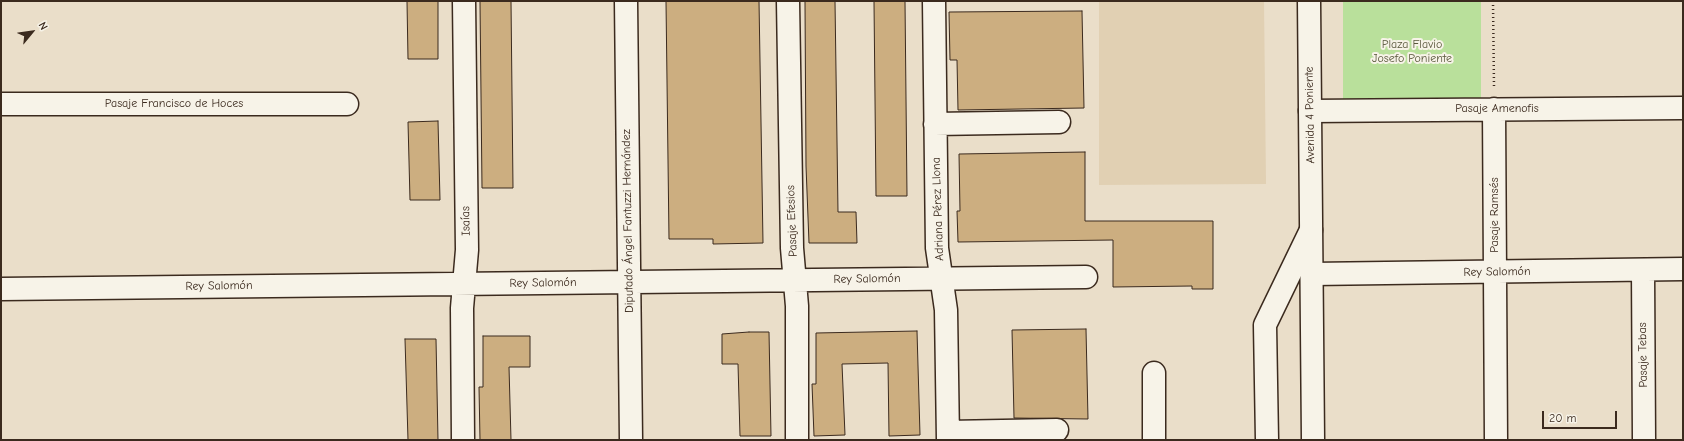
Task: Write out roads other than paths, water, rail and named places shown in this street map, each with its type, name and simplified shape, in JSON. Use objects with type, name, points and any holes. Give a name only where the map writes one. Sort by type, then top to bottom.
[{"type":"street","name":"Isaías","points":[[463,440],[462,308],[467,250],[464,1]]},
{"type":"street","name":"Diputado Ángel Fantuzzi Hernández","points":[[626,1],[630,440]]},
{"type":"street","name":"Pasaje Efesios","points":[[788,1],[792,248],[797,306],[797,440]]},
{"type":"street","name":"Adriana Pérez Llona","points":[[934,1],[937,248],[946,310],[948,436]]},
{"type":"street","name":"Avenida 4 Poniente","points":[[1309,1],[1313,440]]},
{"type":"street","name":"Pasaje Francisco de Hoces","points":[[1,104],[347,104]]},
{"type":"street","name":"Pasaje Amenofis","points":[[1310,110],[1683,108]]},
{"type":"street","name":"Pasaje Ramsés","points":[[1494,109],[1496,440]]},
{"type":"street","points":[[935,124],[1059,122]]},
{"type":"street","name":"Avenida 4 Poniente","points":[[1267,440],[1265,325],[1311,230]]},
{"type":"street","name":"Rey Salomón","points":[[1312,274],[1683,269]]},
{"type":"street","name":"Pasaje Tebas","points":[[1643,270],[1644,440]]},
{"type":"street","name":"Rey Salomón","points":[[1,289],[1086,277]]},
{"type":"street","points":[[1154,373],[1154,440]]},
{"type":"street","points":[[948,436],[1057,430]]},
{"type":"park label","name":"Plaza Flavio Josefo Poniente","points":[[1412,52]]}]
